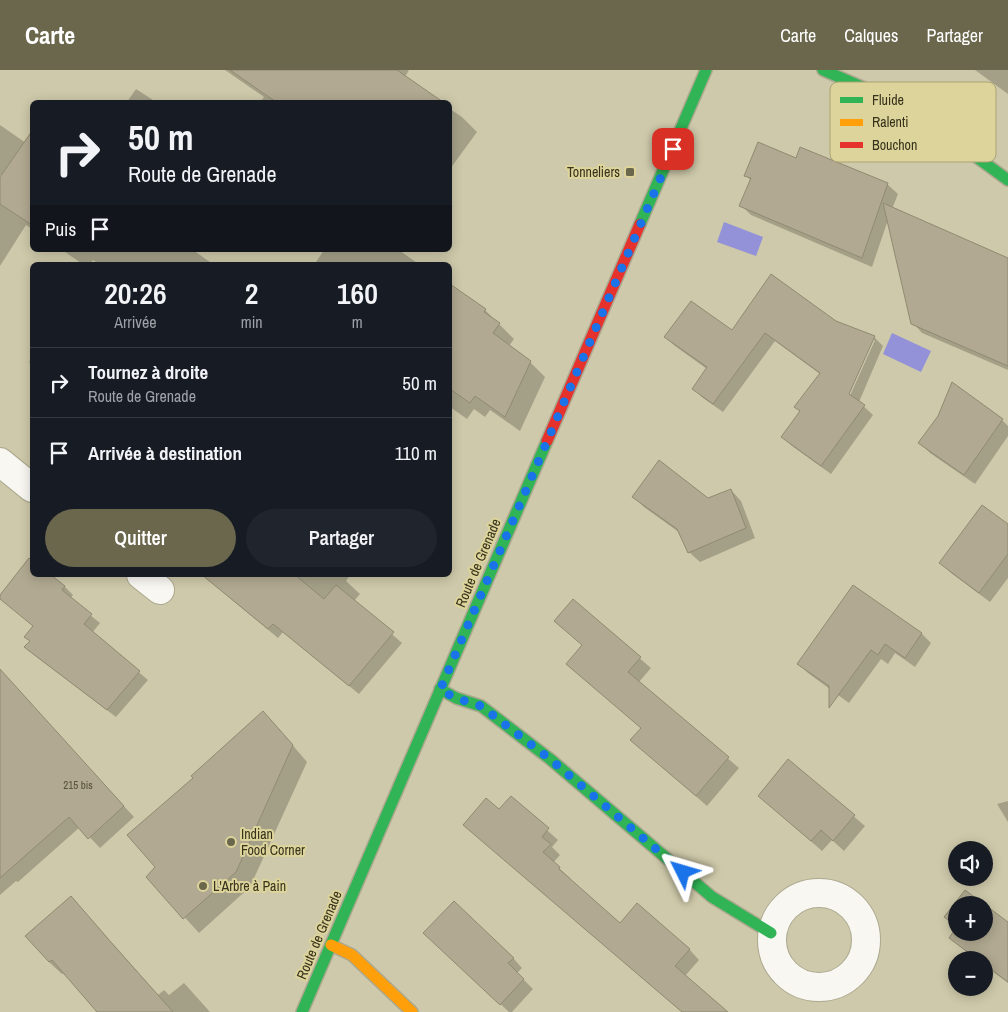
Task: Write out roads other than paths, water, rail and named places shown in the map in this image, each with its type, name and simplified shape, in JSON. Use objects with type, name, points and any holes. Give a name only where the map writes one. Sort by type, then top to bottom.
[{"type":"main road","name":"Route de Grenade","points":[[302,1012],[706,70]]},
{"type":"main road","points":[[823,70],[851,82]]},
{"type":"main road","points":[[983,162],[1008,180]]},
{"type":"main road","points":[[440,690],[456,698],[481,706],[550,759],[712,897],[771,932]]},
{"type":"main road","points":[[331,945],[352,955],[412,1012]]},
{"type":"street","points":[[0,462],[30,486]]},
{"type":"water","points":[[724,222],[763,237],[756,256],[717,242]]},
{"type":"water","points":[[892,333],[931,351],[921,372],[883,354]]},
{"type":"place","name":"Tonneliers","points":[[630,172]]},
{"type":"place","name":"Indian Food Corner","points":[[231,842]]},
{"type":"place","name":"L'Arbre à Pain","points":[[203,886]]}]
